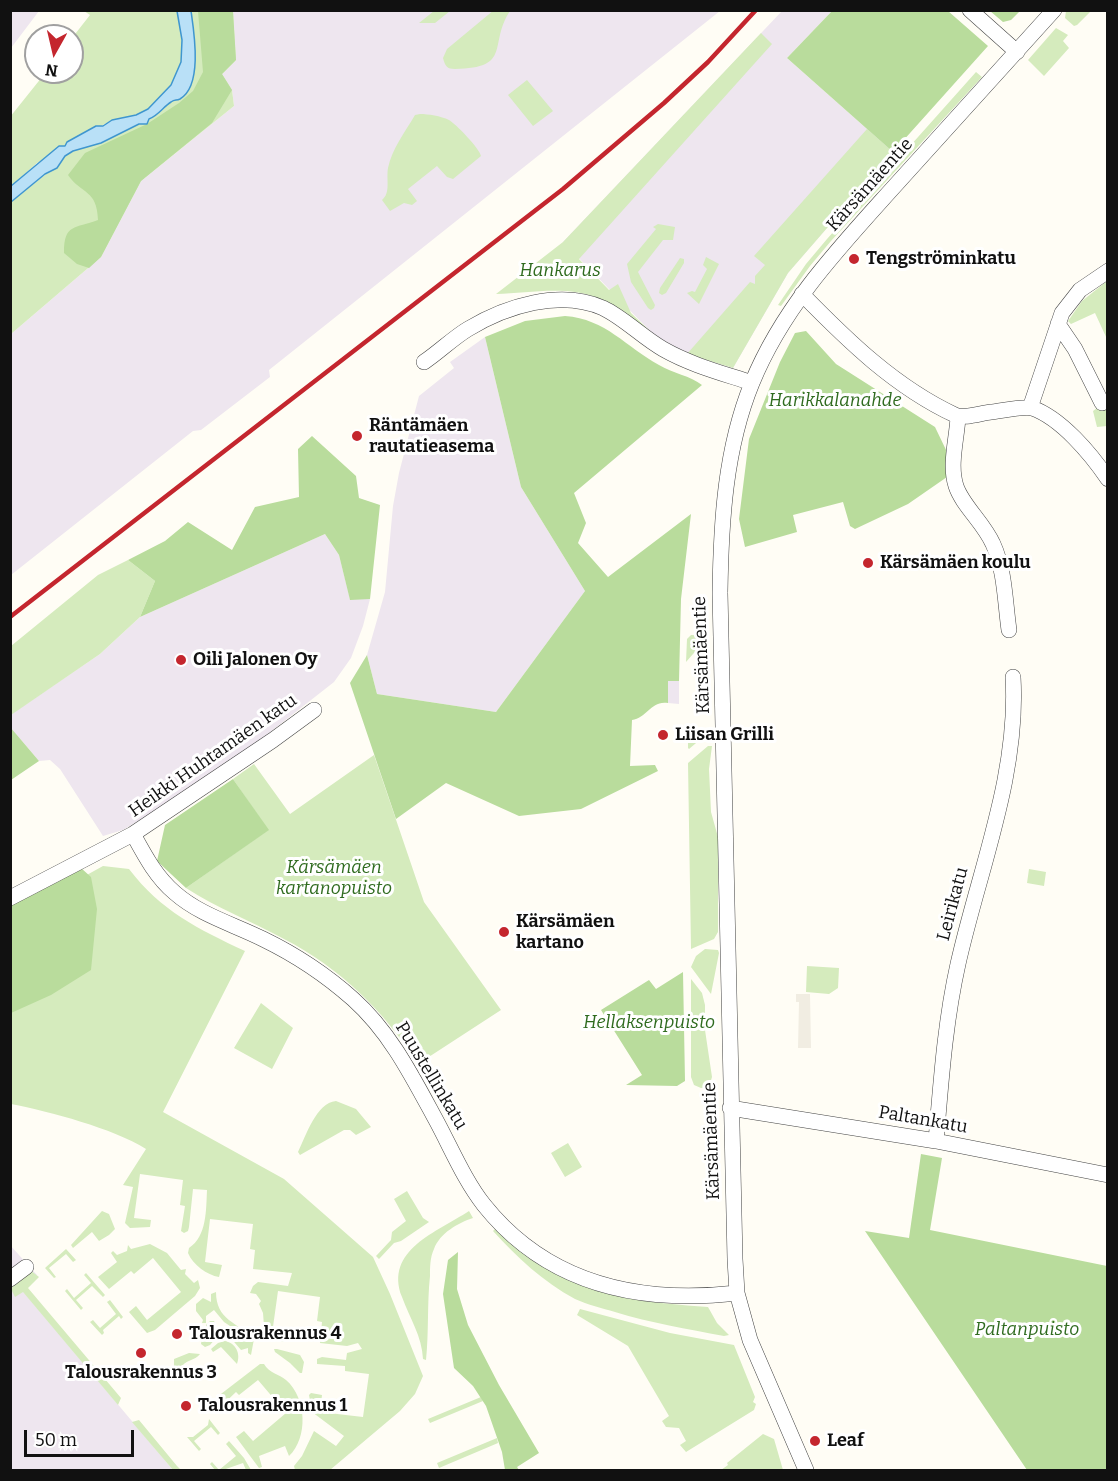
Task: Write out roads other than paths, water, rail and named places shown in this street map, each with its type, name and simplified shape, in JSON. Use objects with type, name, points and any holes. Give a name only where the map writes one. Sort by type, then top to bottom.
[{"type":"street","points":[[970,10],[1017,52]]},
{"type":"street","name":"Kärsämäentie","points":[[806,1470],[750,1340],[738,1293],[730,1108],[720,565],[730,461],[752,383],[772,341],[802,294],[852,233],[1054,10]]},
{"type":"street","points":[[1030,408],[1062,313],[1080,290],[1107,271]]},
{"type":"street","points":[[802,294],[855,348],[914,392],[958,417],[1030,408],[1048,418],[1077,442],[1107,479]]},
{"type":"street","points":[[424,362],[467,330],[505,311],[533,303],[570,300],[602,308],[619,317],[640,335],[686,361],[752,383]]},
{"type":"street","points":[[1058,324],[1075,349],[1102,403]]},
{"type":"street","points":[[958,417],[954,473],[956,486],[994,544],[1001,566],[1009,630]]},
{"type":"street","name":"Leirikatu","points":[[936,1141],[948,1020],[957,967],[1004,786],[1014,698],[1013,677]]},
{"type":"street","name":"Heikki Huhtamäen katu","points":[[133,834],[314,710]]},
{"type":"street","points":[[10,898],[133,834]]},
{"type":"street","name":"Puustellinkatu","points":[[133,834],[162,881],[187,903],[300,959],[328,978],[371,1017],[404,1062],[483,1203],[525,1244],[563,1270],[607,1287],[667,1296],[712,1296],[738,1293]]},
{"type":"street","name":"Paltankatu","points":[[730,1108],[936,1141],[1107,1175]]},
{"type":"street","points":[[10,1279],[26,1267]]},
{"type":"water","points":[[177,11],[191,11],[194,32],[194,71],[192,83],[187,92],[149,119],[147,124],[139,124],[101,143],[73,151],[65,156],[57,168],[45,174],[11,202],[11,186],[59,146],[65,146],[67,142],[96,126],[103,126],[112,120],[136,115],[148,109],[171,85],[181,62],[182,40]]},
{"type":"railway","points":[[10,617],[563,189],[664,103],[708,62],[756,10]]},
{"type":"place","name":"Tengströminkatu","points":[[854,259]]},
{"type":"place","name":"Räntämäen rautatieasema","points":[[357,436]]},
{"type":"place","name":"Kärsämäen koulu","points":[[868,563]]},
{"type":"place","name":"Oili Jalonen Oy","points":[[181,660]]},
{"type":"place","name":"Liisan Grilli","points":[[663,735]]},
{"type":"place","name":"Kärsämäen kartano","points":[[504,932]]},
{"type":"place","name":"Talousrakennus 4","points":[[177,1334]]},
{"type":"place","name":"Talousrakennus 3","points":[[141,1353]]},
{"type":"place","name":"Talousrakennus 1","points":[[186,1406]]},
{"type":"place","name":"Leaf","points":[[815,1441]]},
{"type":"park label","name":"Hankarus","points":[[560,271]]},
{"type":"park label","name":"Harikkalanahde","points":[[835,401]]},
{"type":"park label","name":"Kärsämäen kartanopuisto","points":[[334,878]]},
{"type":"park label","name":"Hellaksenpuisto","points":[[649,1023]]},
{"type":"park label","name":"Paltanpuisto","points":[[1027,1330]]}]
